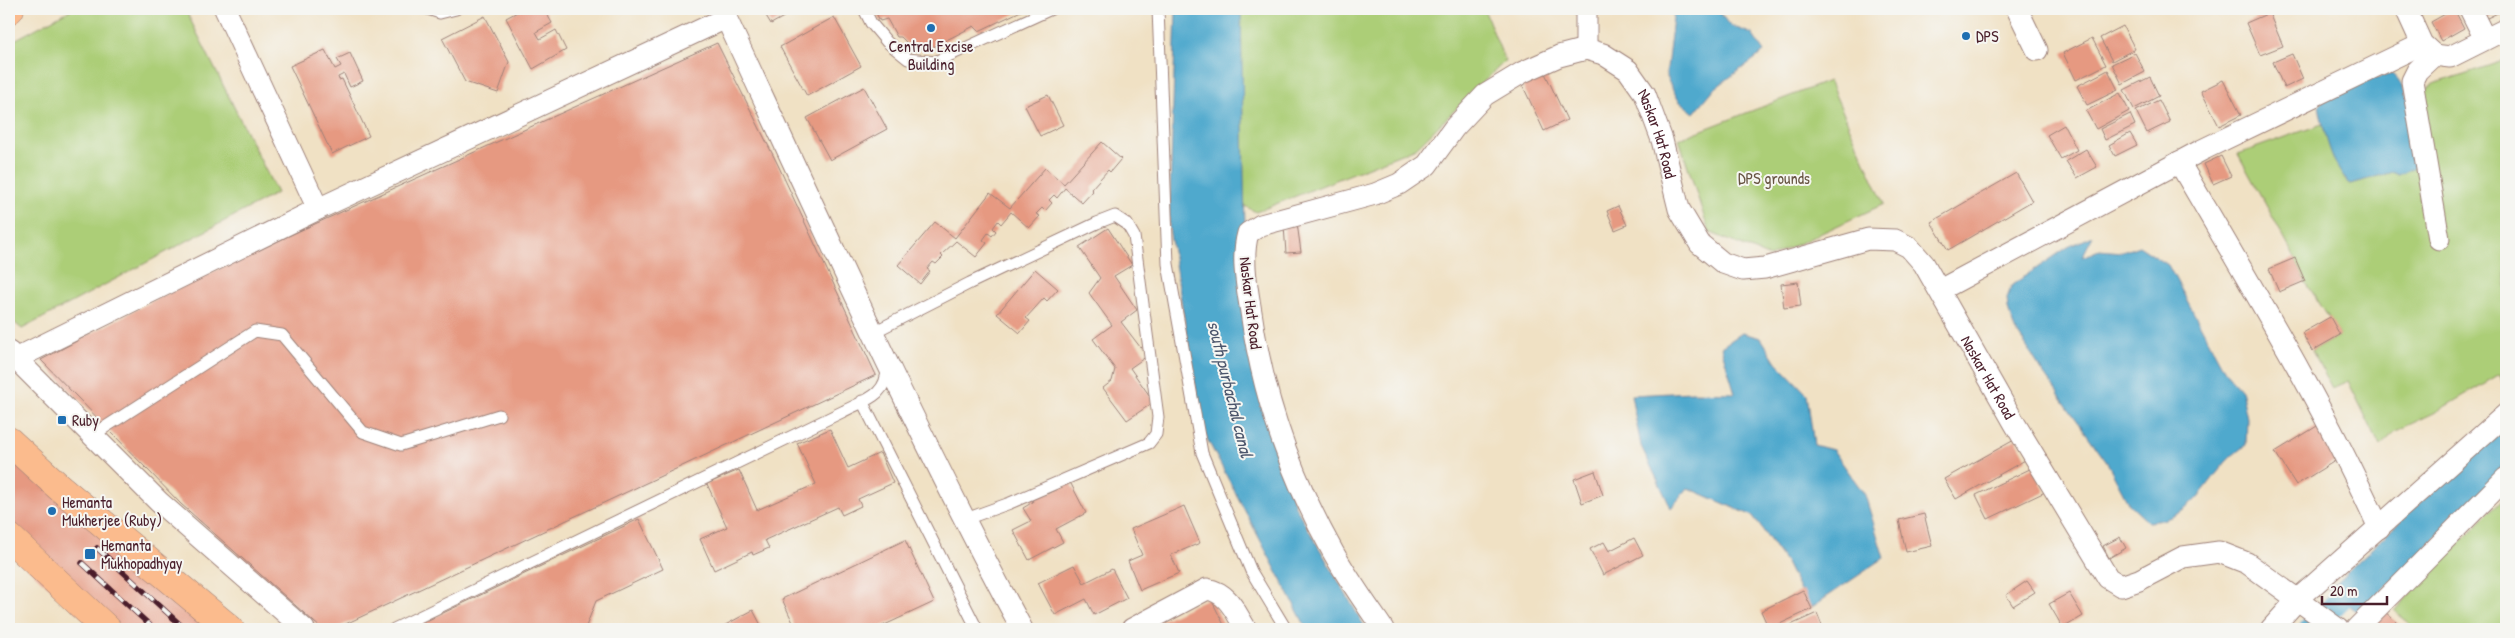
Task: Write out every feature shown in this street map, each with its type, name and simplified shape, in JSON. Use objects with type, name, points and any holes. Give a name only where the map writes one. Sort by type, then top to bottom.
[{"type":"main road","points":[[9,441],[59,487],[230,629]]},
{"type":"main road","points":[[9,537],[106,629]]},
{"type":"street","points":[[225,9],[318,208]]},
{"type":"street","points":[[1586,9],[1586,49]]},
{"type":"street","points":[[2017,9],[2037,50]]},
{"type":"street","points":[[2406,9],[2428,50]]},
{"type":"street","points":[[1940,290],[2179,162],[2428,50],[2450,57],[2500,34],[2470,9]]},
{"type":"street","points":[[304,629],[159,502],[13,355],[724,13],[886,364],[963,520],[1022,629]]},
{"type":"street","name":"Naskar Hat Road","points":[[1383,629],[1334,553],[1301,490],[1271,409],[1256,351],[1248,298],[1244,247],[1248,233],[1261,225],[1375,194],[1399,184],[1427,165],[1454,128],[1485,95],[1523,72],[1559,56],[1586,49],[1603,54],[1628,70],[1646,94],[1662,140],[1679,209],[1700,244],[1723,263],[1743,270],[1764,268],[1868,239],[1895,240],[1910,247],[1924,264],[1940,290],[2015,424],[2108,578],[2121,586],[2139,580],[2183,557],[2219,552],[2247,563],[2304,603]]},
{"type":"street","points":[[2428,50],[2412,81],[2439,239]]},
{"type":"street","points":[[2179,162],[2345,454],[2379,528]]},
{"type":"street","points":[[2272,629],[2304,603],[2379,528],[2506,414]]},
{"type":"street","points":[[2356,629],[2506,478]]},
{"type":"street","points":[[1132,629],[1207,589],[1219,592],[1228,601],[1246,629]]},
{"type":"street","points":[[2304,603],[2338,629]]},
{"type":"lane","points":[[428,9],[440,13],[456,9]]},
{"type":"lane","points":[[864,9],[871,22],[887,42],[908,59],[935,62],[1050,9]]},
{"type":"lane","points":[[1158,9],[1168,264],[1202,453],[1251,571],[1286,629]]},
{"type":"lane","points":[[872,333],[970,283],[1115,216],[1127,224],[1134,236],[1151,354],[1158,417],[1156,434],[1149,443],[1010,503],[963,520]]},
{"type":"lane","points":[[93,435],[255,331],[282,335],[363,432],[401,445],[500,415]]},
{"type":"lane","points":[[394,629],[862,402],[879,392],[887,381],[886,364]]},
{"type":"lane","points":[[862,402],[977,629]]},
{"type":"green space","points":[[72,9],[185,9],[277,193],[22,329],[9,318],[9,43]]},
{"type":"green space","points":[[1206,9],[1484,9],[1505,61],[1416,148],[1256,212],[1204,184]]},
{"type":"green space","points":[[2506,60],[2506,392],[2500,374],[2434,413],[2396,431],[2380,446],[2348,381],[2332,388],[2312,351],[2340,335],[2305,281],[2295,258],[2238,154],[2322,124],[2345,180],[2351,184],[2392,172],[2398,175],[2406,100],[2434,84]]},
{"type":"green space","name":"DPS grounds","points":[[1829,81],[1884,204],[1770,257],[1709,232],[1679,139]]},
{"type":"green space","points":[[2506,495],[2506,629],[2433,629],[2430,627],[2417,629],[2394,611]]},
{"type":"water","name":"south purbachal canal","points":[[1176,9],[1241,9],[1247,343],[1295,506],[1366,629],[1307,629],[1203,431],[1169,228]]},
{"type":"water","points":[[1674,9],[1717,9],[1729,25],[1752,34],[1764,52],[1714,89],[1694,113],[1679,101],[1666,77]]},
{"type":"water","points":[[2393,74],[2404,90],[2408,101],[2420,160],[2415,167],[2398,175],[2392,172],[2351,184],[2339,170],[2329,148],[2319,105],[2343,85]]},
{"type":"water","points":[[2093,236],[2082,257],[2099,250],[2122,252],[2139,246],[2168,265],[2226,373],[2241,390],[2247,418],[2246,445],[2227,460],[2193,502],[2174,515],[2162,520],[2148,522],[2129,504],[2108,464],[2044,374],[2014,327],[2008,309],[2007,298],[2012,285],[2068,247]]},
{"type":"water","points":[[1742,333],[1761,338],[1776,362],[1807,394],[1814,445],[1833,450],[1865,495],[1884,558],[1809,609],[1786,563],[1753,516],[1688,488],[1671,508],[1641,446],[1631,395],[1692,392],[1735,393],[1721,347]]},
{"type":"water","points":[[2506,421],[2506,469],[2359,613],[2329,589]]},
{"type":"building","points":[[523,9],[544,9],[552,23],[536,32],[540,39],[556,30],[566,50],[533,69],[506,18]]},
{"type":"building","points":[[762,9],[798,9],[771,24]]},
{"type":"building","name":"Central Excise Building","points":[[874,9],[1025,9],[979,31],[974,26],[929,49],[911,47],[901,37],[897,37],[887,19],[880,21]]},
{"type":"building","points":[[2454,9],[2464,28],[2441,41],[2431,22]]},
{"type":"building","points":[[2480,9],[2506,9],[2485,19]]},
{"type":"building","points":[[2269,13],[2283,46],[2260,55],[2246,23]]},
{"type":"building","points":[[485,16],[509,62],[498,93],[465,82],[442,38]]},
{"type":"building","points":[[834,17],[861,66],[807,96],[780,47]]},
{"type":"building","points":[[2123,26],[2135,49],[2112,61],[2100,38]]},
{"type":"building","points":[[2092,38],[2106,65],[2076,80],[2063,53]]},
{"type":"building","points":[[717,43],[778,165],[876,375],[335,629],[322,629],[181,504],[41,360],[158,298],[297,232]]},
{"type":"building","points":[[325,50],[335,69],[341,66],[337,59],[350,53],[363,81],[350,87],[344,74],[338,77],[339,80],[342,79],[369,136],[332,154],[290,66]]},
{"type":"building","points":[[2135,53],[2145,72],[2122,84],[2112,64]]},
{"type":"building","points":[[2292,54],[2303,79],[2284,88],[2273,62]]},
{"type":"building","points":[[2108,70],[2118,90],[2087,105],[2077,86]]},
{"type":"building","points":[[1545,73],[1567,120],[1544,131],[1522,84]]},
{"type":"building","points":[[2150,77],[2159,96],[2134,109],[2124,90]]},
{"type":"building","points":[[2223,80],[2241,115],[2219,126],[2201,91]]},
{"type":"building","points":[[864,87],[887,129],[830,160],[807,118]]},
{"type":"building","points":[[2120,93],[2129,111],[2096,129],[2086,111]]},
{"type":"building","points":[[1048,95],[1063,125],[1040,136],[1025,106]]},
{"type":"building","points":[[2159,100],[2170,122],[2147,133],[2136,111]]},
{"type":"building","points":[[2130,114],[2135,125],[2105,140],[2100,129]]},
{"type":"building","points":[[2064,125],[2077,150],[2061,159],[2047,135]]},
{"type":"building","points":[[2130,133],[2137,145],[2115,156],[2109,145]]},
{"type":"building","points":[[1102,142],[1121,159],[1091,189],[1093,191],[1082,203],[1065,188],[1057,198],[1054,195],[1049,200],[1052,203],[1045,211],[1042,208],[1036,214],[1040,216],[1029,228],[1011,212],[1001,224],[998,221],[993,228],[996,231],[992,236],[988,233],[983,240],[987,243],[976,257],[956,241],[941,255],[943,257],[936,264],[933,262],[927,269],[930,271],[920,284],[898,265],[935,222],[955,238],[990,193],[1010,208],[1045,168],[1064,184]]},
{"type":"building","points":[[2086,149],[2097,167],[2077,178],[2066,161]]},
{"type":"building","points":[[2221,156],[2231,176],[2213,184],[2204,164]]},
{"type":"building","points":[[2016,173],[2032,201],[1948,250],[1931,222]]},
{"type":"building","points":[[1618,206],[1627,225],[1615,230],[1607,211]]},
{"type":"building","points":[[1297,223],[1301,252],[1286,253],[1284,226]]},
{"type":"building","points":[[1108,228],[1132,265],[1114,276],[1137,310],[1121,322],[1147,356],[1130,368],[1154,402],[1127,420],[1103,388],[1112,381],[1115,369],[1093,339],[1112,325],[1089,293],[1100,278],[1079,247]]},
{"type":"building","points":[[2295,258],[2305,281],[2279,292],[2269,269]]},
{"type":"building","points":[[1035,269],[1058,289],[1047,301],[1044,298],[1026,318],[1030,321],[1020,333],[997,314]]},
{"type":"building","points":[[1798,282],[1801,306],[1784,308],[1781,284]]},
{"type":"building","points":[[2330,317],[2340,335],[2312,351],[2302,333]]},
{"type":"building","points":[[2322,423],[2343,456],[2296,485],[2275,452]]},
{"type":"building","name":"Hemanta Mukherjee (Ruby)","points":[[9,426],[52,471],[223,629],[95,629],[9,551]]},
{"type":"building","points":[[830,429],[848,468],[880,453],[893,483],[858,499],[861,506],[842,515],[838,507],[765,540],[769,548],[753,555],[752,552],[714,570],[700,539],[727,527],[707,484],[739,470],[757,510],[816,484],[797,443]]},
{"type":"building","points":[[2016,439],[2027,459],[1956,499],[1944,479]]},
{"type":"building","points":[[2034,467],[2045,492],[1988,519],[1976,495]]},
{"type":"building","points":[[1595,471],[1603,495],[1582,503],[1574,479]]},
{"type":"building","points":[[1070,482],[1086,513],[1056,529],[1063,542],[1029,560],[1013,530],[1031,521],[1023,508],[1033,502],[1031,498],[1045,490],[1047,494]]},
{"type":"building","points":[[1184,506],[1200,543],[1171,555],[1179,573],[1140,590],[1128,561],[1142,555],[1131,529]]},
{"type":"building","points":[[1924,514],[1932,546],[1906,552],[1899,520]]},
{"type":"building","points":[[639,519],[663,569],[596,601],[585,629],[420,629],[418,625]]},
{"type":"building","points":[[2120,537],[2126,548],[2109,558],[2103,546]]},
{"type":"building","points":[[1634,538],[1643,555],[1603,575],[1590,549],[1604,542],[1609,551]]},
{"type":"building","points":[[905,540],[934,602],[876,629],[796,629],[782,599]]},
{"type":"building","points":[[1074,565],[1084,583],[1112,569],[1127,598],[1094,615],[1086,599],[1055,615],[1038,583]]},
{"type":"building","points":[[2027,581],[2035,592],[2013,606],[2006,595]]},
{"type":"building","points":[[1803,590],[1812,609],[1769,629],[1761,611]]},
{"type":"building","points":[[2069,593],[2083,616],[2063,628],[2049,604]]},
{"type":"building","points":[[1210,597],[1226,629],[1144,629]]},
{"type":"building","points":[[753,610],[763,629],[718,629]]},
{"type":"building","points":[[2383,610],[2404,629],[2366,629]]},
{"type":"building","points":[[1817,613],[1823,628],[1782,629]]},
{"type":"waterway","points":[[2310,629],[2363,578]]},
{"type":"railway","points":[[97,548],[185,629]]},
{"type":"railway","points":[[82,563],[154,629]]},
{"type":"place","name":"Central Excise Building","points":[[931,28]]},
{"type":"place","name":"DPS","points":[[1966,36]]},
{"type":"place","name":"Ruby","points":[[62,420]]},
{"type":"place","name":"Hemanta Mukherjee (Ruby)","points":[[52,511]]},
{"type":"place","name":"Hemanta Mukhopadhyay","points":[[90,554]]}]
